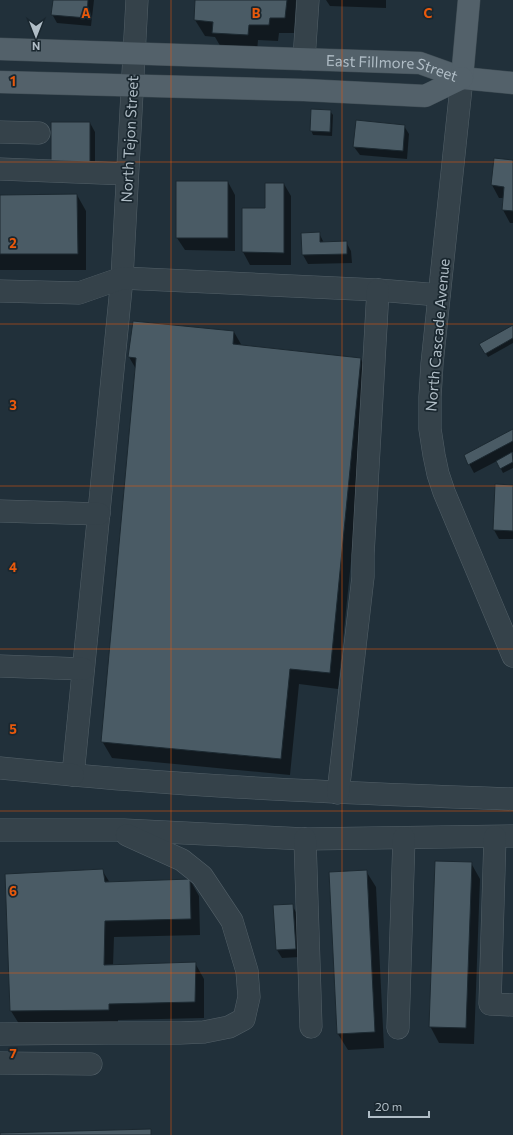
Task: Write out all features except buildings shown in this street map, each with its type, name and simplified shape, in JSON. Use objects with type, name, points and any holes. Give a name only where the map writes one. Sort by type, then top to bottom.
[{"type":"main road","name":"North Cascade Avenue","points":[[462,78],[469,0]]},
{"type":"main road","name":"East Fillmore Street","points":[[0,49],[420,63],[462,78]]},
{"type":"main road","name":"East Fillmore Street","points":[[0,82],[297,90],[425,96],[462,78]]},
{"type":"main road","points":[[462,78],[513,82]]},
{"type":"street","name":"North Tejon Street","points":[[73,775],[122,278],[136,0]]},
{"type":"street","points":[[304,59],[308,0]]},
{"type":"street","name":"North Cascade Avenue","points":[[462,78],[439,295],[430,397],[430,429],[434,455],[444,492],[507,616],[513,656]]},
{"type":"street","points":[[0,132],[39,133]]},
{"type":"street","points":[[0,169],[127,174]]},
{"type":"street","points":[[0,291],[79,293],[122,278],[378,290],[439,295]]},
{"type":"street","points":[[338,793],[363,577],[378,290]]},
{"type":"street","points":[[0,511],[99,514]]},
{"type":"street","points":[[0,666],[83,669]]},
{"type":"street","points":[[0,768],[144,782],[338,793],[513,800]]},
{"type":"street","points":[[0,830],[117,830],[305,839],[504,836],[490,1004],[513,1005]]},
{"type":"street","points":[[0,1034],[204,1032],[229,1027],[244,1019],[249,997],[247,971],[240,945],[232,921],[202,876],[182,860],[117,830]]},
{"type":"street","points":[[398,1028],[404,838]]},
{"type":"street","points":[[305,839],[311,1027]]},
{"type":"street","points":[[0,1063],[91,1064]]}]
